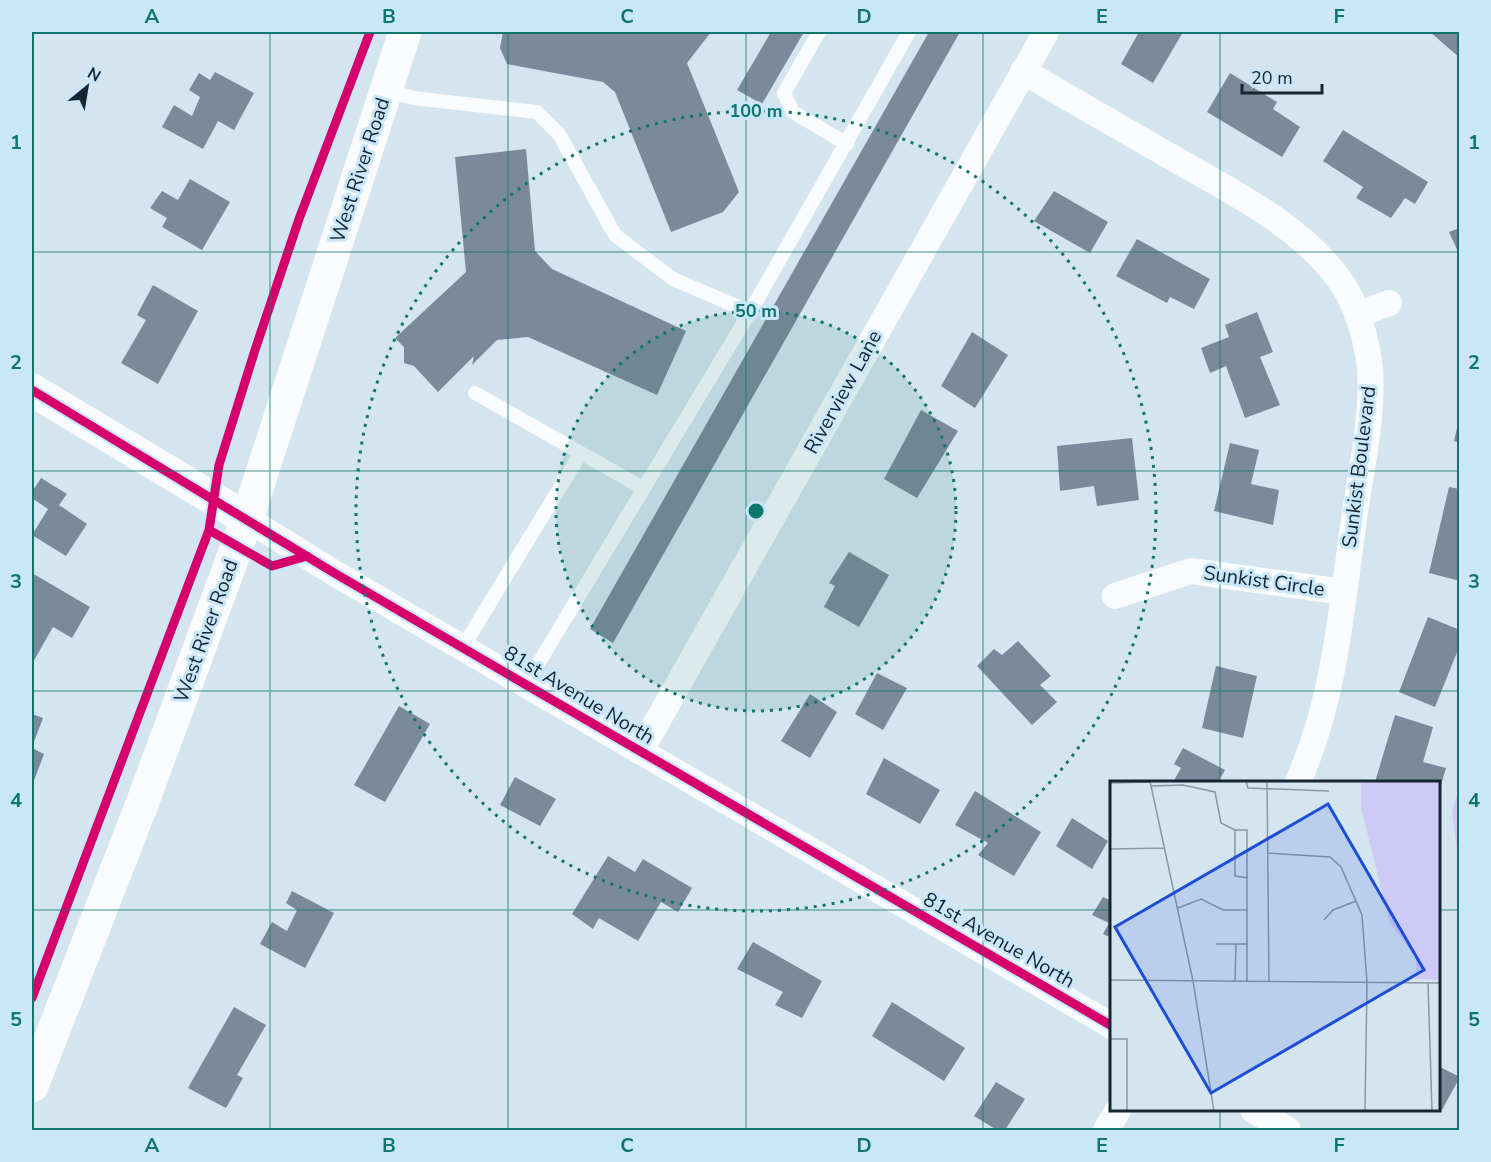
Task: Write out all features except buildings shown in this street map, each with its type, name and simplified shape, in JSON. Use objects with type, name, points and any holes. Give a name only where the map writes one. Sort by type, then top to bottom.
[{"type":"street","name":"West River Road","points":[[32,1086],[134,825],[247,519],[405,32]]},
{"type":"street","name":"Riverview Lane","points":[[640,752],[1046,32]]},
{"type":"street","name":"Sunkist Boulevard","points":[[1023,71],[1271,214],[1309,245],[1341,281],[1357,315],[1370,370],[1367,417],[1332,681],[1319,732],[1299,781]]},
{"type":"street","points":[[1357,315],[1389,303]]},
{"type":"street","name":"81st Avenue North","points":[[32,390],[336,574],[1110,1025]]},
{"type":"street","name":"Sunkist Circle","points":[[1115,596],[1191,571],[1344,592]]},
{"type":"street","points":[[1106,1131],[1117,1111]]},
{"type":"street","points":[[1255,1111],[1288,1131]]},
{"type":"lane","points":[[819,32],[784,93],[793,112],[847,144]]},
{"type":"lane","points":[[526,684],[750,312],[909,32]]},
{"type":"lane","points":[[386,90],[412,98],[537,112],[559,134],[615,235],[673,279],[750,312]]},
{"type":"lane","points":[[475,393],[644,488]]},
{"type":"lane","points":[[463,647],[581,453]]},
{"type":"shaded area","points":[[1459,786],[1459,866],[1452,812]]},
{"type":"cycle path","points":[[32,998],[209,530],[219,465],[255,350],[299,219],[370,32]]},
{"type":"cycle path","points":[[32,390],[336,574],[1110,1025]]},
{"type":"cycle path","points":[[209,530],[272,566],[307,556]]}]
